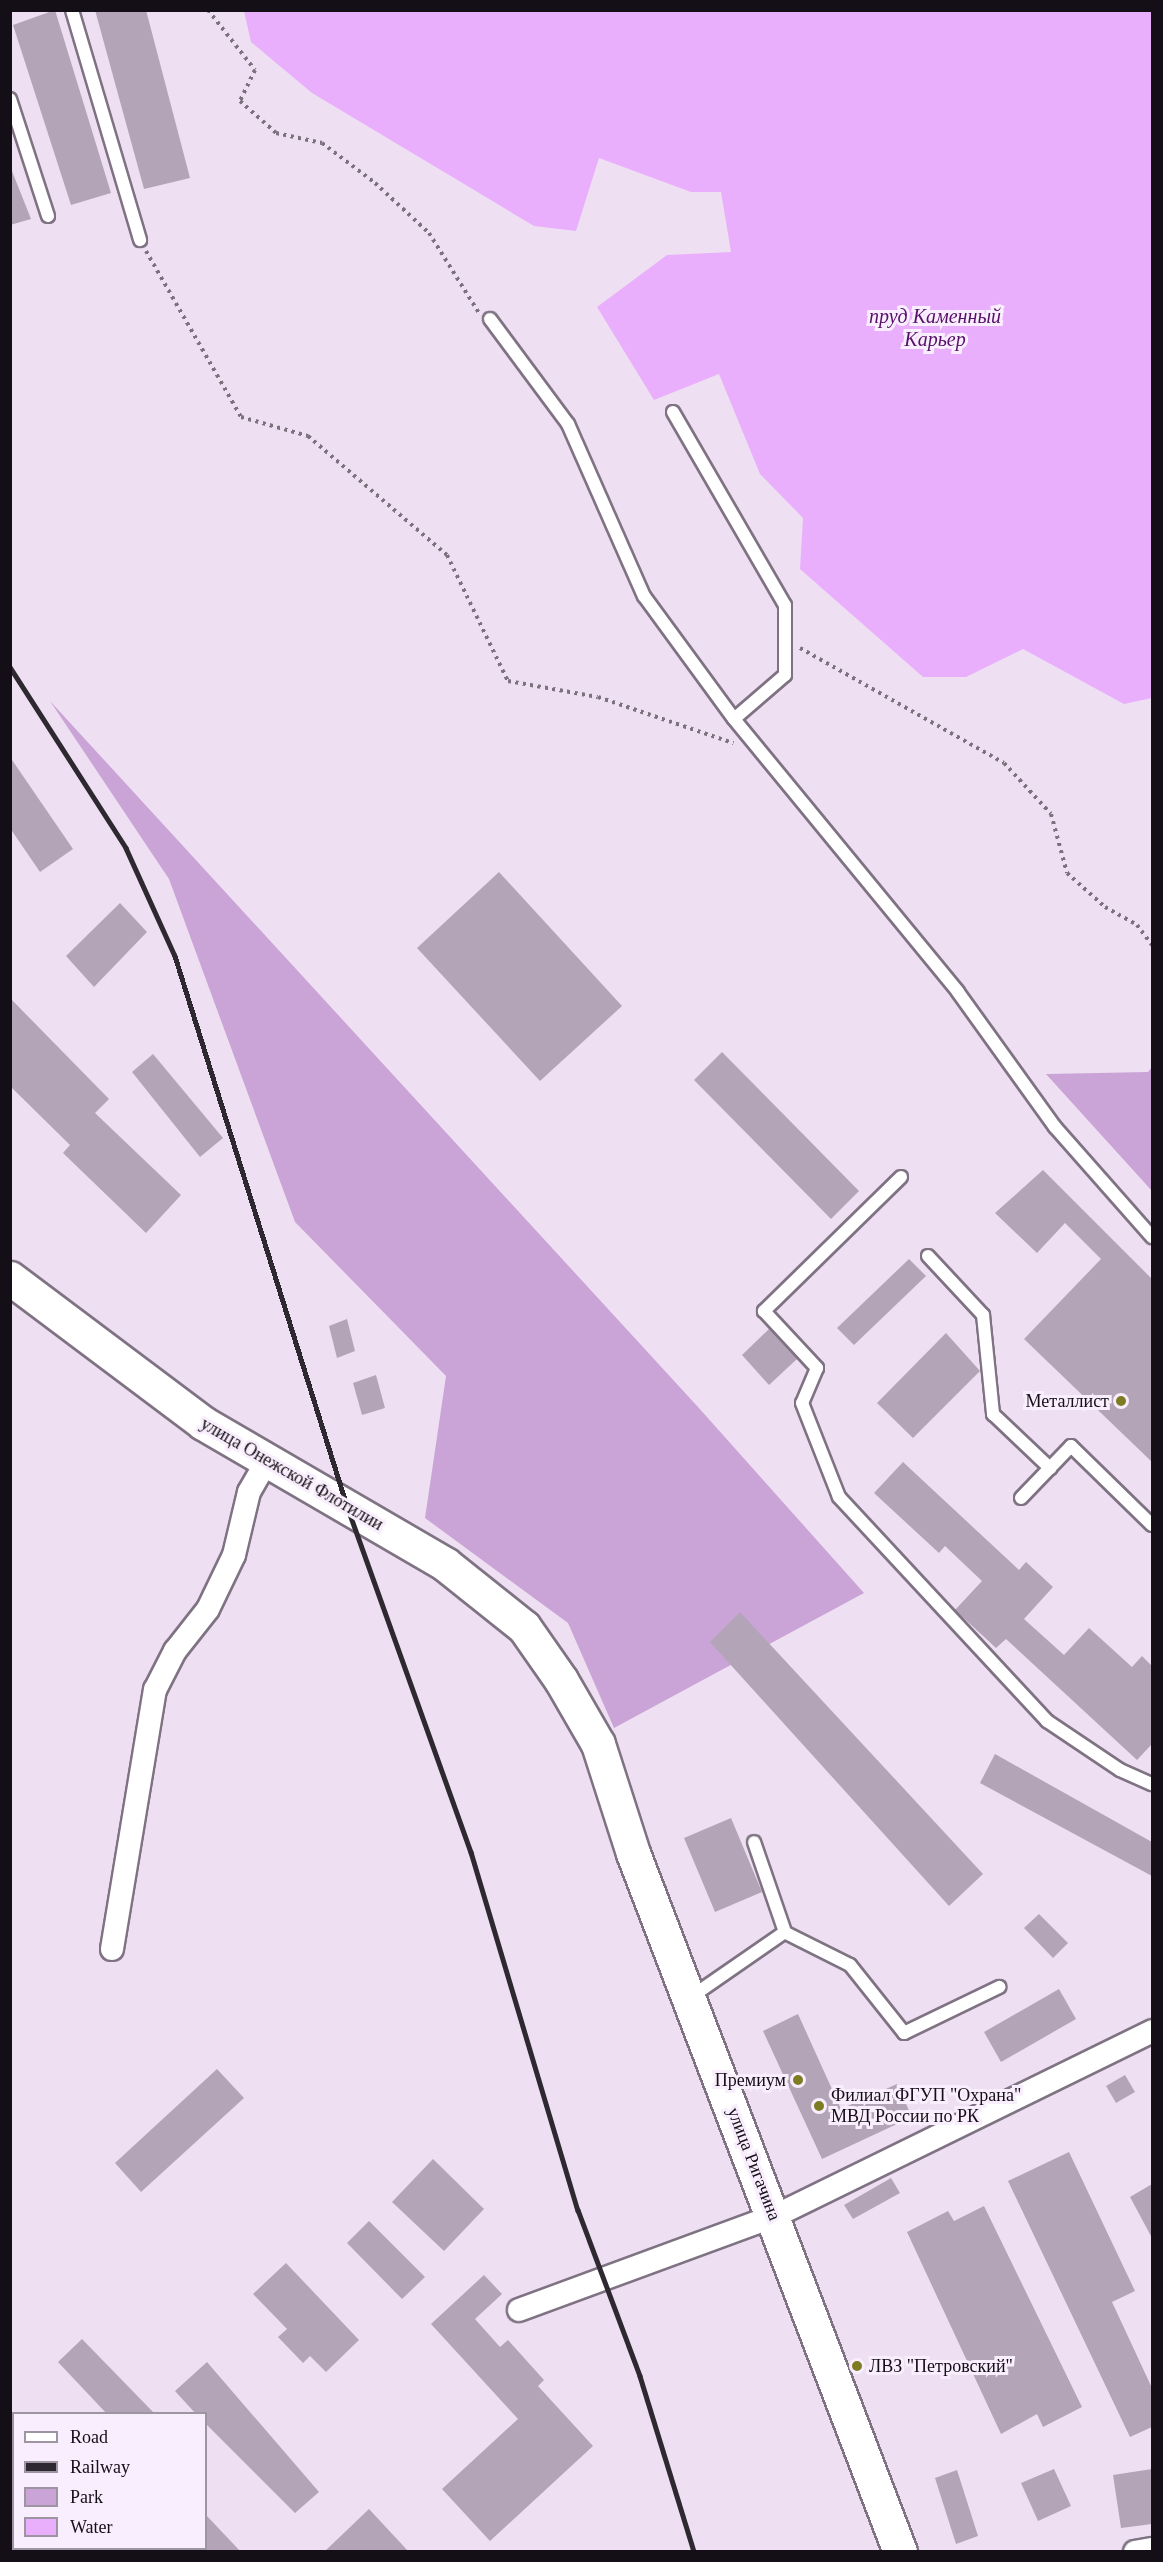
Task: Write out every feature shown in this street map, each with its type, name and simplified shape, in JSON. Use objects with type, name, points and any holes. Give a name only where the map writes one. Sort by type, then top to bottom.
[{"type":"main road","name":"улица Онежской Флотилии","points":[[266,1463],[356,1511],[445,1564],[524,1628],[561,1680]]},
{"type":"main road","name":"улица Ригачина","points":[[561,1680],[598,1744],[633,1853],[775,2216],[900,2552]]},
{"type":"street","points":[[112,1949],[155,1690],[175,1651],[208,1609],[234,1556],[249,1492],[266,1463]]},
{"type":"street","points":[[519,2310],[775,2216],[1152,2031]]},
{"type":"street","points":[[1135,2552],[1152,2549]]},
{"type":"lane","points":[[72,10],[140,240]]},
{"type":"lane","points":[[10,99],[48,216]]},
{"type":"lane","points":[[490,320],[568,424],[644,596],[734,719],[958,992],[1055,1127],[1152,1237]]},
{"type":"lane","points":[[673,412],[785,605],[785,675],[734,719]]},
{"type":"lane","points":[[901,1177],[764,1311],[817,1368],[802,1403],[839,1497],[1047,1721],[1120,1770],[1152,1784]]},
{"type":"lane","points":[[928,1256],[983,1315],[993,1414],[1050,1468]]},
{"type":"lane","points":[[10,1278],[203,1423],[266,1463]]},
{"type":"lane","points":[[1021,1498],[1071,1446],[1152,1526]]},
{"type":"lane","points":[[754,1842],[784,1932],[850,1965],[904,2034],[999,1987]]},
{"type":"lane","points":[[690,1998],[784,1932]]},
{"type":"path","points":[[208,10],[255,70],[240,101],[276,133],[322,143],[375,183],[429,233],[476,311],[490,320]]},
{"type":"path","points":[[140,240],[222,391],[242,417],[309,436],[447,555],[508,681],[598,697],[761,752]]},
{"type":"path","points":[[785,645],[795,645],[1004,763],[1051,814],[1067,873],[1105,908],[1137,926],[1152,945]]},
{"type":"green space","points":[[50,701],[698,1407],[864,1593],[614,1728],[568,1623],[425,1518],[446,1376],[295,1222],[169,879]]},
{"type":"green space","points":[[1152,1067],[1152,1191],[1046,1074],[1148,1072]]},
{"type":"water","name":"пруд Каменный Карьер","points":[[244,11],[1152,11],[1152,698],[1124,704],[1023,649],[966,677],[923,677],[800,569],[803,518],[760,474],[719,374],[654,400],[597,307],[667,255],[731,252],[721,192],[691,192],[599,158],[576,231],[534,226],[312,93],[251,42]]},
{"type":"building","points":[[55,10],[111,193],[71,205],[13,25]]},
{"type":"building","points":[[95,10],[146,10],[190,178],[144,189]]},
{"type":"building","points":[[10,166],[31,219],[10,225]]},
{"type":"building","points":[[10,757],[73,849],[40,872],[10,828]]},
{"type":"building","points":[[499,872],[622,1006],[540,1081],[417,948]]},
{"type":"building","points":[[120,903],[147,932],[94,987],[66,956]]},
{"type":"building","points":[[10,998],[109,1099],[95,1113],[181,1195],[146,1233],[63,1153],[70,1145],[10,1086]]},
{"type":"building","points":[[722,1052],[859,1191],[831,1219],[694,1080]]},
{"type":"building","points":[[153,1054],[223,1138],[200,1157],[132,1072]]},
{"type":"building","points":[[1043,1170],[1152,1279],[1152,1462],[1024,1339],[1101,1259],[1065,1223],[1037,1253],[995,1213]]},
{"type":"building","points":[[909,1259],[926,1276],[854,1345],[837,1328]]},
{"type":"building","points":[[347,1319],[355,1351],[337,1358],[329,1326]]},
{"type":"building","points":[[769,1329],[797,1359],[769,1385],[742,1355]]},
{"type":"building","points":[[946,1333],[980,1371],[913,1438],[877,1403]]},
{"type":"building","points":[[376,1375],[385,1408],[362,1415],[353,1383]]},
{"type":"building","points":[[903,1462],[1019,1570],[1026,1562],[1053,1587],[1024,1619],[1064,1655],[1089,1628],[1132,1667],[1142,1656],[1152,1666],[1152,1744],[1137,1760],[1006,1639],[996,1648],[955,1610],[982,1581],[945,1546],[939,1553],[874,1493]]},
{"type":"building","points":[[740,1612],[983,1874],[949,1906],[710,1642]]},
{"type":"building","points":[[995,1754],[1152,1842],[1152,1876],[980,1783]]},
{"type":"building","points":[[731,1818],[762,1892],[715,1912],[684,1838]]},
{"type":"building","points":[[1039,1914],[1068,1943],[1053,1958],[1024,1928]]},
{"type":"building","points":[[1059,1989],[1076,2019],[1001,2062],[984,2032]]},
{"type":"building","points":[[798,2014],[841,2109],[897,2084],[912,2117],[822,2159],[763,2031]]},
{"type":"building","points":[[217,2069],[244,2098],[141,2192],[115,2163]]},
{"type":"building","points":[[1125,2075],[1135,2092],[1116,2103],[1106,2086]]},
{"type":"building","points":[[1069,2152],[1135,2291],[1112,2302],[1152,2388],[1152,2427],[1130,2437],[1008,2181]]},
{"type":"building","points":[[433,2159],[484,2209],[444,2251],[392,2202]]},
{"type":"building","points":[[891,2178],[900,2193],[853,2219],[844,2205]]},
{"type":"building","points":[[1152,2184],[1152,2238],[1130,2197]]},
{"type":"building","points":[[984,2206],[1082,2407],[1043,2427],[1037,2414],[1001,2434],[907,2232],[948,2211],[954,2221]]},
{"type":"building","points":[[369,2221],[425,2277],[402,2299],[347,2243]]},
{"type":"building","points":[[286,2263],[359,2340],[326,2372],[310,2356],[303,2363],[278,2337],[287,2329],[253,2294]]},
{"type":"building","points":[[484,2275],[502,2294],[475,2319],[500,2347],[508,2340],[544,2380],[538,2386],[593,2446],[490,2541],[442,2489],[518,2419],[431,2324]]},
{"type":"building","points":[[82,2339],[153,2412],[105,2412],[58,2362]]},
{"type":"building","points":[[207,2362],[319,2492],[295,2513],[207,2425],[207,2412],[194,2412],[175,2391]]},
{"type":"building","points":[[1054,2469],[1071,2506],[1038,2521],[1021,2483]]},
{"type":"building","points":[[1152,2469],[1152,2524],[1121,2528],[1113,2475]]},
{"type":"building","points":[[957,2470],[978,2536],[956,2544],[935,2478]]},
{"type":"building","points":[[369,2509],[409,2552],[324,2552]]},
{"type":"building","points":[[207,2516],[241,2552],[206,2552],[207,2550]]},
{"type":"railway","points":[[10,667],[126,848],[175,956],[347,1506],[471,1852],[578,2210],[640,2376],[694,2552]]},
{"type":"place","name":"Металлист","points":[[1121,1401]]},
{"type":"place","name":"Премиум","points":[[798,2080]]},
{"type":"place","name":"Филиал ФГУП \"Охрана\" МВД России по РК","points":[[819,2106]]},
{"type":"place","name":"ЛВЗ \"Петровский\"","points":[[857,2366]]}]
